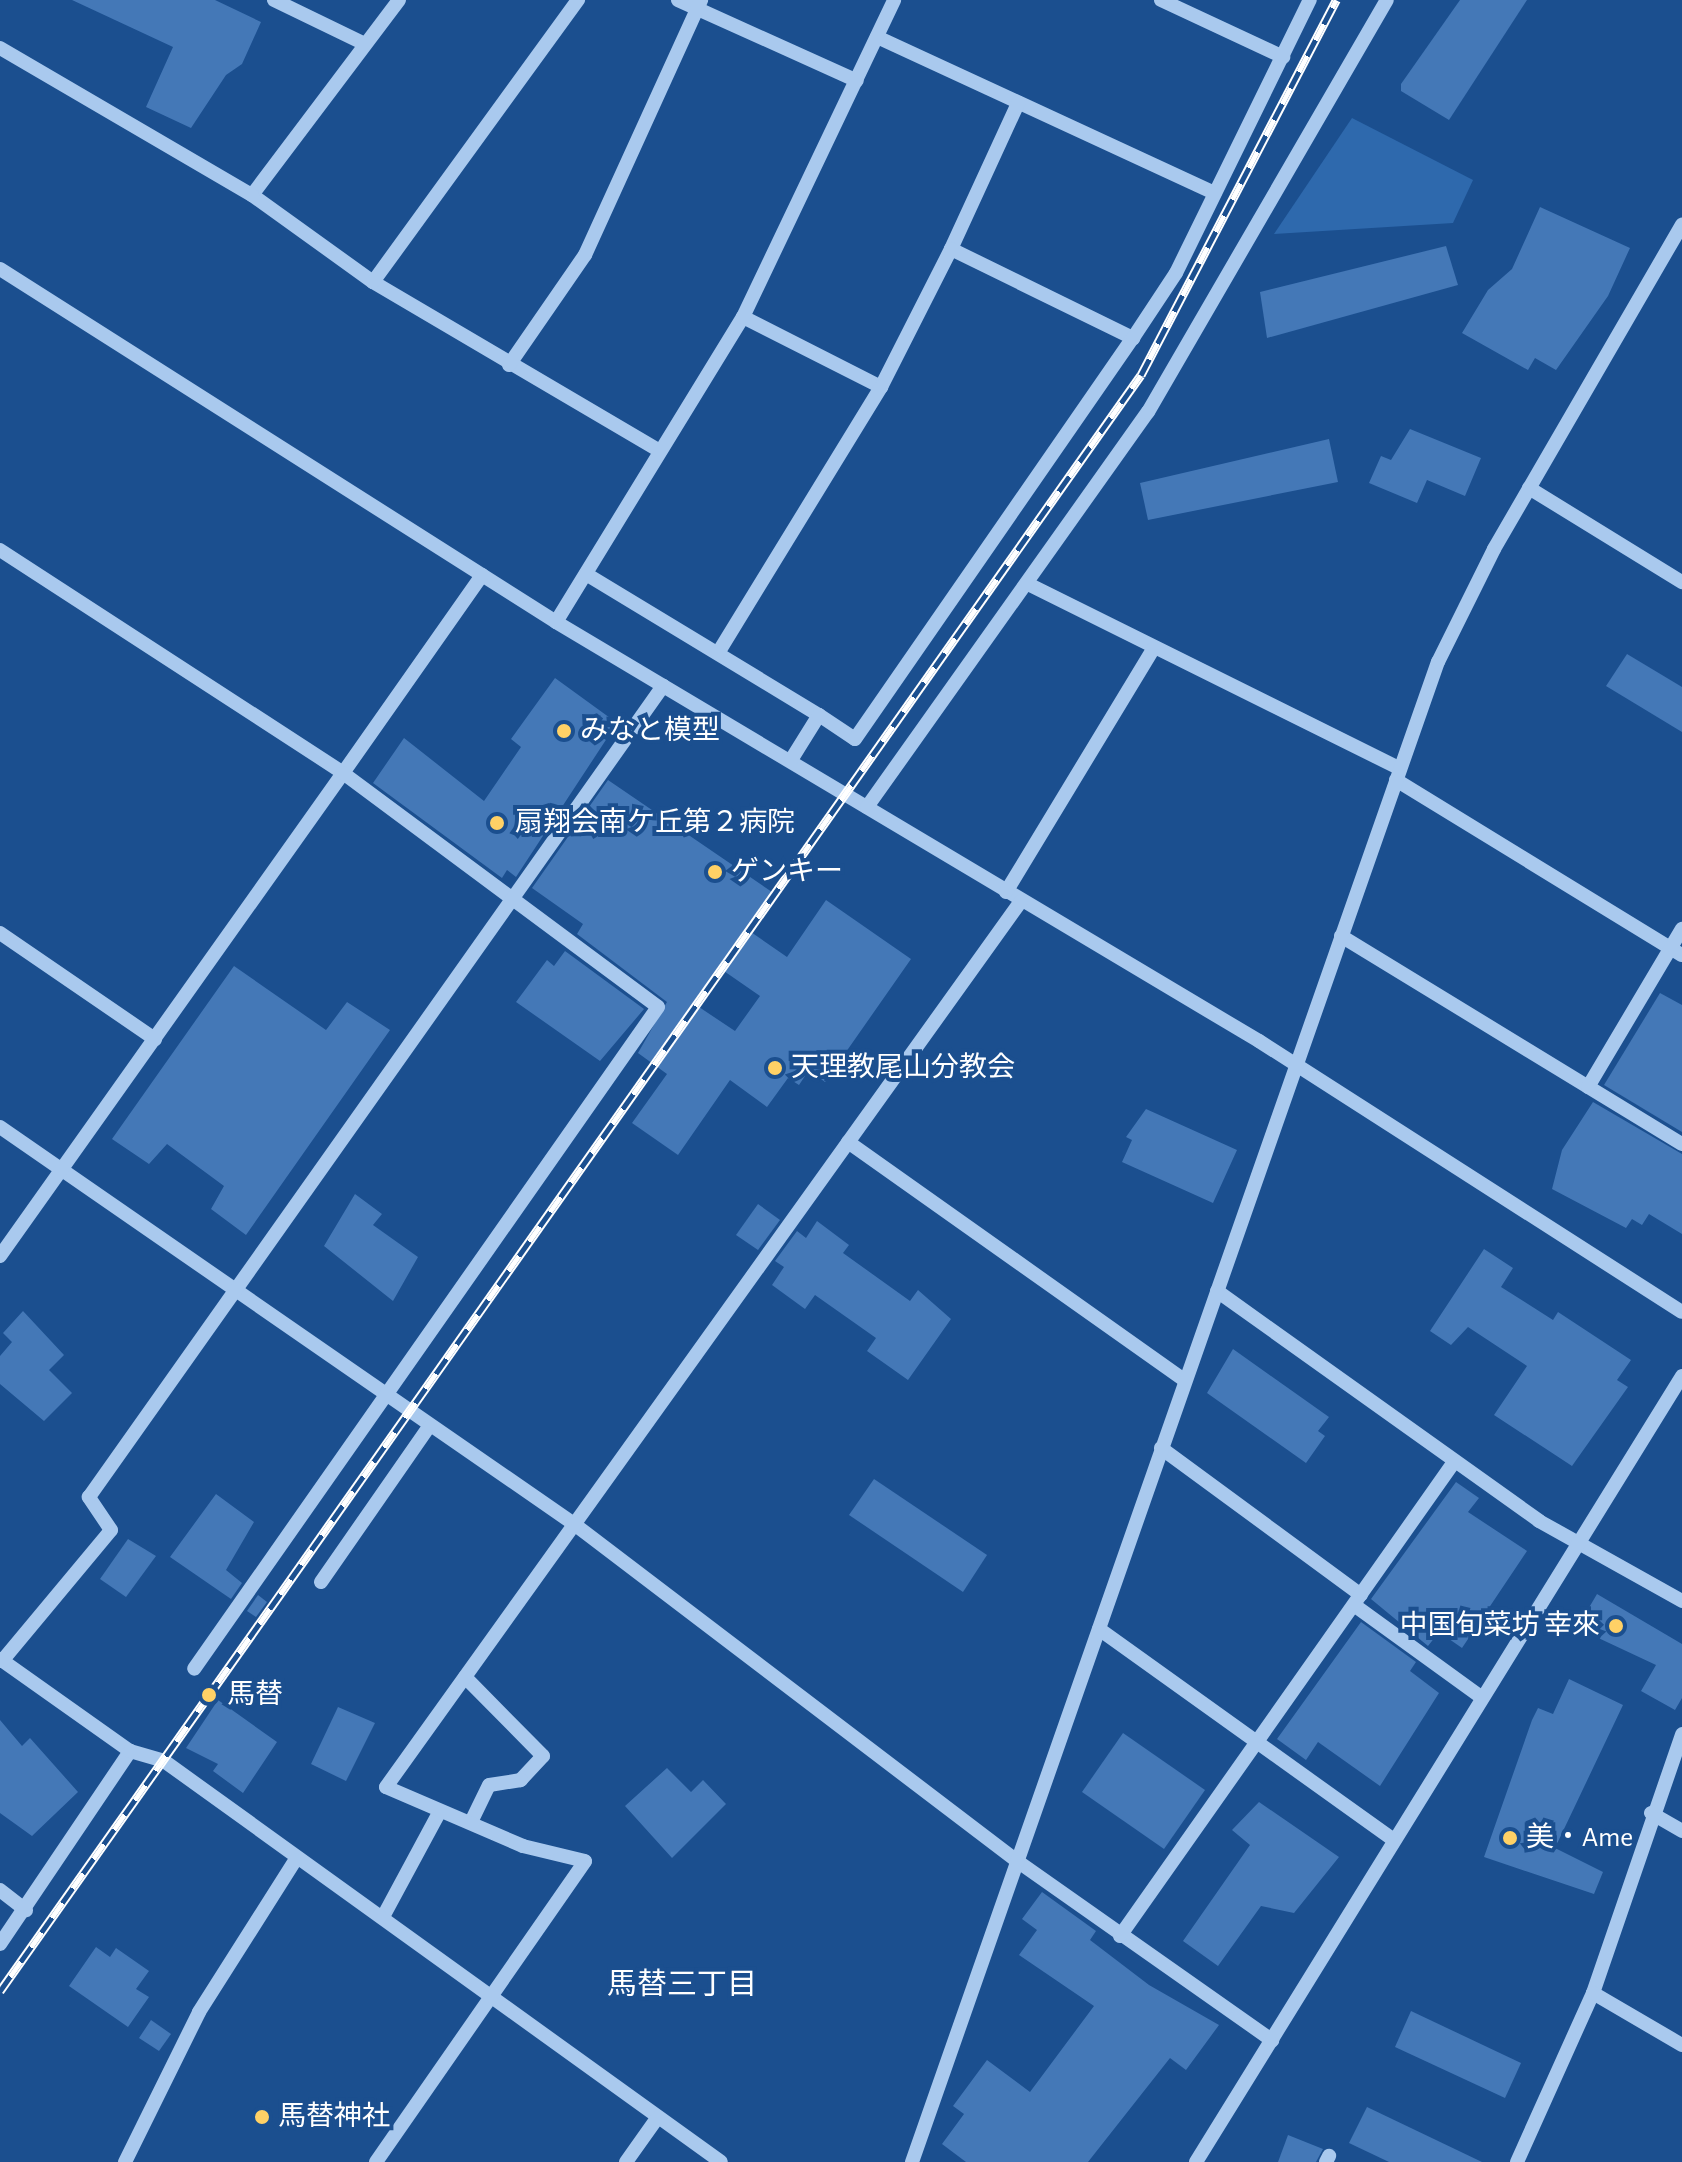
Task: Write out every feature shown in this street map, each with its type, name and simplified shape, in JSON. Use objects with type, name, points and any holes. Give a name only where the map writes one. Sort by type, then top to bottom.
[{"type":"street","points":[[274,0],[365,44]]},
{"type":"street","points":[[252,195],[399,0]]},
{"type":"street","points":[[373,282],[578,0]]},
{"type":"street","points":[[678,0],[699,4],[857,81]]},
{"type":"street","points":[[556,622],[743,317],[894,0]]},
{"type":"street","points":[[1161,0],[1283,57]]},
{"type":"street","points":[[586,574],[855,739],[1133,338],[1215,193],[1310,0]]},
{"type":"street","points":[[867,807],[1148,412],[1387,0]]},
{"type":"street","points":[[509,365],[585,255],[699,4]]},
{"type":"street","points":[[877,37],[1215,193]]},
{"type":"street","points":[[0,48],[252,195],[373,282],[509,365],[660,451]]},
{"type":"street","points":[[718,653],[881,387],[951,249],[1018,103]]},
{"type":"street","points":[[912,2162],[1438,662],[1529,488],[1682,225]]},
{"type":"street","points":[[951,249],[1133,338]]},
{"type":"street","points":[[0,269],[556,622],[1297,1065],[1682,1312]]},
{"type":"street","points":[[743,317],[881,387]]},
{"type":"street","points":[[1529,488],[1682,582]]},
{"type":"street","points":[[1,546],[343,773],[511,902],[658,1007],[194,1669]]},
{"type":"street","points":[[0,1256],[66,1173],[155,1039],[482,575]]},
{"type":"street","points":[[1028,584],[1398,774],[1676,952]]},
{"type":"street","points":[[1006,892],[1153,649]]},
{"type":"street","points":[[663,686],[89,1497],[111,1530],[1,1660],[130,1751],[164,1761],[295,1861],[384,1915],[492,2002],[721,2162]]},
{"type":"street","points":[[791,760],[819,715]]},
{"type":"street","points":[[376,2162],[492,2002],[585,1861],[523,1846],[471,1822],[439,1813],[386,1787],[1021,901]]},
{"type":"street","points":[[1588,1087],[1676,952],[1682,929]]},
{"type":"street","points":[[0,933],[155,1039]]},
{"type":"street","points":[[1341,936],[1682,1144]]},
{"type":"street","points":[[0,1127],[234,1294],[574,1524],[1017,1861],[1272,2040]]},
{"type":"street","points":[[848,1142],[1185,1381]]},
{"type":"street","points":[[1217,1291],[1454,1462],[1578,1542],[1682,1601]]},
{"type":"street","points":[[1196,2162],[1682,1376]]},
{"type":"street","points":[[321,1582],[428,1428]]},
{"type":"street","points":[[1161,1448],[1481,1697]]},
{"type":"street","points":[[1120,1936],[1454,1462]]},
{"type":"street","points":[[1099,1629],[1394,1840]]},
{"type":"street","points":[[465,1677],[543,1756],[521,1780],[489,1785],[471,1822]]},
{"type":"street","points":[[1517,2162],[1593,1993],[1651,1813],[1682,1734]]},
{"type":"street","points":[[0,1944],[26,1910],[130,1751]]},
{"type":"street","points":[[384,1915],[439,1813]]},
{"type":"street","points":[[1651,1813],[1682,1831]]},
{"type":"street","points":[[125,2162],[199,2012],[295,1861]]},
{"type":"street","points":[[0,1890],[26,1910]]},
{"type":"street","points":[[1593,1993],[1682,2045]]},
{"type":"street","points":[[626,2162],[658,2117]]},
{"type":"shaded area","points":[[1352,118],[1473,180],[1453,223],[1274,234]]},
{"type":"building","points":[[72,0],[215,0],[261,22],[242,64],[226,75],[191,128],[146,107],[173,47]]},
{"type":"building","points":[[1460,0],[1527,0],[1449,120],[1401,91],[1401,84]]},
{"type":"building","points":[[1540,207],[1630,248],[1608,296],[1556,370],[1535,358],[1528,370],[1462,333],[1488,290],[1512,269]]},
{"type":"building","points":[[1446,246],[1458,285],[1267,338],[1260,292]]},
{"type":"building","points":[[1410,429],[1481,458],[1465,496],[1427,480],[1417,503],[1369,483],[1381,456],[1391,460]]},
{"type":"building","points":[[1329,439],[1338,482],[1148,520],[1140,483]]},
{"type":"building","points":[[1627,654],[1682,687],[1682,732],[1606,686]]},
{"type":"building","points":[[555,678],[617,723],[516,877],[507,870],[502,878],[373,783],[404,738],[484,801],[521,747],[511,739]]},
{"type":"building","points":[[608,780],[772,892],[748,930],[787,957],[826,900],[911,959],[825,1082],[809,1070],[799,1085],[788,1078],[767,1107],[730,1080],[678,1155],[632,1123],[667,1074],[638,1053],[667,1002],[577,934],[583,924],[532,888]],"holes":[[[721,969],[760,996],[735,1031],[696,1005]]]},
{"type":"building","points":[[565,951],[644,1009],[600,1061],[516,1002],[547,960],[554,966]]},
{"type":"building","points":[[234,966],[326,1030],[347,1002],[390,1030],[246,1235],[211,1209],[224,1186],[167,1144],[149,1164],[112,1139]]},
{"type":"building","points":[[1660,993],[1682,1005],[1682,1132],[1604,1085]]},
{"type":"building","points":[[1593,1102],[1682,1154],[1682,1234],[1649,1214],[1642,1225],[1632,1219],[1626,1228],[1552,1189],[1562,1150]]},
{"type":"building","points":[[1146,1109],[1237,1150],[1213,1203],[1122,1162],[1132,1140],[1126,1137]]},
{"type":"building","points":[[355,1194],[382,1214],[373,1225],[418,1257],[393,1301],[324,1246]]},
{"type":"building","points":[[758,1204],[780,1220],[758,1250],[736,1235]]},
{"type":"building","points":[[817,1221],[849,1245],[843,1253],[910,1301],[918,1290],[951,1319],[908,1380],[867,1351],[876,1338],[815,1295],[805,1309],[772,1285],[784,1267],[775,1261],[797,1231],[806,1238]]},
{"type":"building","points":[[1484,1249],[1513,1268],[1501,1287],[1553,1320],[1558,1312],[1631,1360],[1617,1380],[1628,1387],[1572,1466],[1494,1415],[1527,1366],[1468,1327],[1451,1345],[1430,1331]]},
{"type":"building","points":[[23,1311],[64,1355],[49,1370],[72,1393],[44,1421],[0,1384],[0,1356],[12,1342],[3,1333]]},
{"type":"building","points":[[1233,1349],[1329,1417],[1318,1431],[1325,1436],[1306,1463],[1207,1393]]},
{"type":"building","points":[[874,1479],[987,1555],[963,1592],[849,1515]]},
{"type":"building","points":[[1456,1482],[1479,1498],[1468,1512],[1527,1551],[1462,1648],[1439,1632],[1428,1646],[1371,1599]]},
{"type":"building","points":[[216,1494],[254,1522],[226,1570],[242,1583],[231,1599],[170,1557]]},
{"type":"building","points":[[128,1539],[156,1556],[126,1597],[100,1579]]},
{"type":"building","points":[[1597,1594],[1682,1644],[1682,1698],[1675,1710],[1641,1691],[1656,1665],[1577,1628]]},
{"type":"building","points":[[258,1595],[267,1602],[256,1617],[247,1611]]},
{"type":"building","points":[[1361,1622],[1416,1662],[1410,1671],[1439,1693],[1380,1786],[1318,1742],[1306,1760],[1277,1739]]},
{"type":"building","points":[[1569,1679],[1623,1705],[1555,1848],[1603,1872],[1594,1894],[1484,1857],[1532,1720],[1538,1708],[1553,1714]]},
{"type":"building","points":[[218,1700],[277,1742],[243,1793],[213,1771],[218,1764],[186,1748]]},
{"type":"building","points":[[338,1707],[375,1723],[346,1781],[311,1764]]},
{"type":"building","points":[[0,1720],[22,1746],[30,1738],[78,1792],[32,1836],[0,1813]]},
{"type":"building","points":[[1123,1733],[1205,1790],[1164,1849],[1082,1792]]},
{"type":"building","points":[[667,1768],[691,1792],[703,1780],[726,1804],[672,1858],[625,1806]]},
{"type":"building","points":[[1259,1802],[1339,1857],[1294,1913],[1261,1906],[1218,1966],[1183,1941],[1250,1845],[1232,1830]]},
{"type":"building","points":[[1042,1892],[1096,1931],[1090,1940],[1149,1985],[1219,2025],[1186,2070],[1170,2058],[1088,2162],[966,2162],[942,2144],[964,2114],[953,2106],[987,2060],[1030,2092],[1094,2006],[1019,1955],[1037,1930],[1022,1919]]},
{"type":"building","points":[[96,1947],[110,1957],[116,1948],[149,1971],[136,1989],[149,1997],[128,2027],[69,1986]]},
{"type":"building","points":[[1411,2011],[1521,2063],[1505,2098],[1395,2047]]},
{"type":"building","points":[[151,2020],[171,2034],[159,2051],[139,2038]]},
{"type":"building","points":[[1367,2107],[1482,2162],[1389,2162],[1349,2143]]},
{"type":"building","points":[[1288,2135],[1323,2149],[1316,2162],[1278,2162]]},
{"type":"railway","points":[[0,1991],[1141,375],[1336,0]]},
{"type":"place","name":"みなと模型","points":[[564,731]]},
{"type":"place","name":"扇翔会南ケ丘第２病院","points":[[497,823]]},
{"type":"place","name":"ゲンキー","points":[[715,872]]},
{"type":"place","name":"天理教尾山分教会","points":[[775,1068]]},
{"type":"place","name":"中国旬菜坊 幸來","points":[[1616,1626]]},
{"type":"place","name":"馬替","points":[[209,1695]]},
{"type":"place","name":"美・Ame","points":[[1510,1838]]},
{"type":"place","name":"馬替神社","points":[[262,2117]]},
{"type":"district","name":"馬替三丁目","points":[[682,1985]]}]
